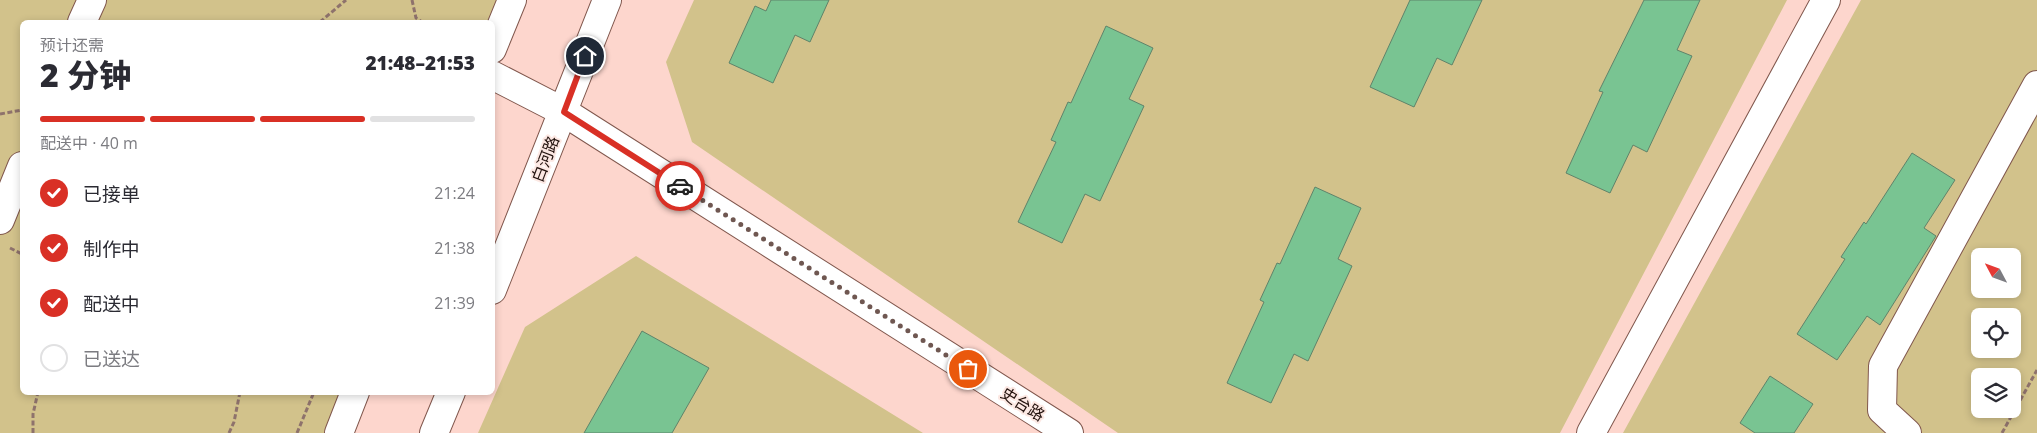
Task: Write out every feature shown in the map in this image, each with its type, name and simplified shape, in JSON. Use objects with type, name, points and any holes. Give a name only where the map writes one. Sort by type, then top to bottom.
[{"type":"street","points":[[83,20],[92,0]]},
{"type":"street","points":[[495,42],[512,0]]},
{"type":"street","name":"白河路","points":[[495,283],[607,0]]},
{"type":"street","points":[[1591,433],[1826,0]]},
{"type":"street","name":"史台路","points":[[495,77],[564,112],[1069,433]]},
{"type":"street","points":[[1907,433],[1882,410],[1883,366],[2037,85]]},
{"type":"street","points":[[0,220],[20,171]]},
{"type":"street","points":[[339,433],[354,395]]},
{"type":"street","points":[[434,433],[450,395]]},
{"type":"path","points":[[322,20],[346,0]]},
{"type":"path","points":[[412,0],[416,18],[419,20]]},
{"type":"path","points":[[0,114],[20,110]]},
{"type":"path","points":[[2002,433],[2037,370]]},
{"type":"path","points":[[33,433],[32,414],[37,395]]},
{"type":"path","points":[[229,433],[234,422],[239,395]]},
{"type":"path","points":[[297,433],[313,395]]},
{"type":"shaded area","points":[[0,0],[511,0],[494,20],[20,20],[20,395],[354,395],[339,433],[0,433]]},
{"type":"shaded area","points":[[694,0],[1787,0],[1560,433],[1118,433],[692,142],[666,62]]},
{"type":"shaded area","points":[[1861,0],[2037,0],[2037,433],[1623,433]]},
{"type":"shaded area","points":[[636,256],[923,433],[478,433],[525,327]]},
{"type":"building","points":[[771,0],[829,0],[810,42],[795,35],[773,83],[729,63],[755,6],[766,11]]},
{"type":"building","points":[[1410,0],[1482,0],[1452,65],[1437,58],[1414,107],[1370,87]]},
{"type":"building","points":[[1644,0],[1700,0],[1677,50],[1692,56],[1647,152],[1633,145],[1610,193],[1566,173],[1603,92],[1599,91]]},
{"type":"building","points":[[1106,26],[1153,48],[1129,99],[1144,106],[1100,201],[1085,194],[1062,243],[1018,222],[1056,142],[1051,140],[1068,102],[1071,103]]},
{"type":"building","points":[[1912,153],[1955,180],[1924,228],[1936,236],[1880,325],[1867,316],[1837,360],[1797,334],[1845,259],[1841,257],[1864,222],[1866,224]]},
{"type":"building","points":[[1315,187],[1361,208],[1338,259],[1352,266],[1308,361],[1294,354],[1271,403],[1227,383],[1264,302],[1260,300],[1277,263],[1280,264]]},
{"type":"building","points":[[642,331],[709,368],[672,433],[584,433]]},
{"type":"building","points":[[1770,376],[1813,404],[1794,433],[1755,433],[1740,423]]},
{"type":"way so far","points":[[680,186],[968,369]]},
{"type":"route","points":[[585,56],[564,112],[680,186]]}]
